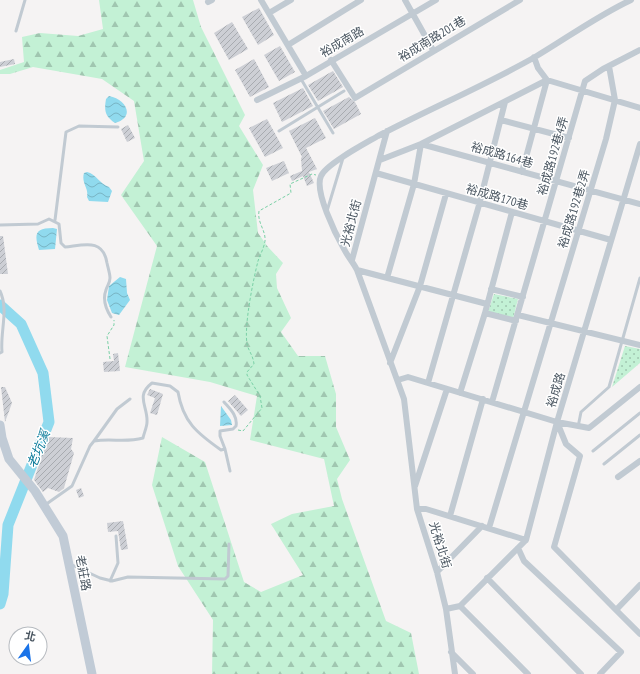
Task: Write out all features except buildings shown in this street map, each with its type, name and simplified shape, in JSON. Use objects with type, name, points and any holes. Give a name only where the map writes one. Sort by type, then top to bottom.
[{"type":"street","points":[[261,0],[288,45],[303,78]]},
{"type":"street","points":[[269,13],[291,0]]},
{"type":"street","points":[[288,45],[361,0]]},
{"type":"street","points":[[405,0],[433,50]]},
{"type":"street","name":"裕成南路","points":[[257,100],[303,78],[331,60],[436,0]]},
{"type":"street","name":"裕成南路201巷","points":[[331,60],[354,98],[520,0]]},
{"type":"street","points":[[352,260],[345,250],[319,190],[321,176],[328,167],[387,131],[534,57],[613,9],[631,0]]},
{"type":"street","name":"裕成路192巷4弄","points":[[492,402],[585,81],[609,66],[640,50]]},
{"type":"street","points":[[534,57],[538,68],[547,80],[640,108]]},
{"type":"street","points":[[609,66],[615,100]]},
{"type":"street","points":[[380,160],[421,144],[547,80]]},
{"type":"street","points":[[522,172],[547,80]]},
{"type":"street","name":"裕成路192巷2弄","points":[[486,527],[591,191],[606,139],[615,100]]},
{"type":"street","points":[[428,383],[480,203],[505,102]]},
{"type":"street","points":[[500,120],[569,138]]},
{"type":"street","name":"光裕北街","points":[[387,131],[352,260],[404,399],[417,509],[437,572],[446,609],[455,674]]},
{"type":"street","points":[[387,278],[414,184],[421,144]]},
{"type":"street","name":"裕成路164巷","points":[[421,144],[640,204]]},
{"type":"street","name":"裕成路","points":[[526,540],[557,422],[623,200],[637,164],[640,144]]},
{"type":"street","name":"裕成路170巷","points":[[376,174],[578,232],[611,240]]},
{"type":"street","points":[[390,363],[420,286],[446,194]]},
{"type":"street","points":[[460,392],[485,313],[512,212]]},
{"type":"street","points":[[356,270],[487,304]]},
{"type":"street","points":[[491,289],[523,297]]},
{"type":"street","points":[[485,313],[551,323],[640,345]]},
{"type":"street","points":[[398,380],[408,377],[557,422],[589,428],[640,387]]},
{"type":"street","points":[[414,489],[447,389]]},
{"type":"street","points":[[450,516],[483,400]]},
{"type":"street","points":[[557,422],[566,444],[580,456],[554,547],[640,634]]},
{"type":"street","name":"老莊路","points":[[0,425],[2,438],[9,459],[44,506],[63,536],[92,674]]},
{"type":"street","points":[[618,477],[640,461]]},
{"type":"street","points":[[417,509],[426,509],[526,540],[460,606],[446,609]]},
{"type":"street","points":[[437,572],[486,527]]},
{"type":"street","points":[[518,548],[524,561],[621,652],[600,674]]},
{"type":"street","points":[[487,578],[581,674]]},
{"type":"street","points":[[616,610],[640,585]]},
{"type":"street","points":[[460,606],[528,674]]},
{"type":"street","points":[[451,652],[473,674]]},
{"type":"lane","points":[[16,31],[25,0]]},
{"type":"lane","points":[[303,78],[333,133]]},
{"type":"lane","points":[[279,131],[344,91]]},
{"type":"lane","points":[[54,220],[66,132],[79,126],[118,127]]},
{"type":"lane","points":[[328,212],[342,158]]},
{"type":"lane","points":[[0,225],[38,224],[45,220],[54,220],[59,224],[61,243],[65,248],[89,245],[97,246],[102,249],[106,255],[110,278],[104,303],[111,317]]},
{"type":"lane","points":[[578,427],[581,412],[609,387],[640,278]]},
{"type":"lane","points":[[0,291],[4,303],[0,334],[2,352],[0,353]]},
{"type":"lane","points":[[94,441],[107,439],[130,442],[143,438],[147,422],[143,402],[146,388],[152,383],[162,383],[170,386],[178,392],[181,406],[196,431],[221,450],[225,449]]},
{"type":"lane","points":[[44,506],[72,486],[90,446],[117,409],[130,399]]},
{"type":"lane","points":[[224,402],[236,417],[234,427],[220,431],[220,436],[225,449],[230,471]]},
{"type":"lane","points":[[593,451],[640,413]]},
{"type":"lane","points":[[604,464],[640,435]]},
{"type":"lane","points":[[110,581],[118,563],[116,536]]},
{"type":"lane","points":[[69,563],[100,578],[110,581],[128,578],[225,579],[230,570],[229,544]]},
{"type":"path","points":[[234,427],[243,431],[262,408],[260,396],[247,375],[247,372],[254,364],[253,353],[247,345],[249,308],[252,290],[265,242],[264,231],[258,218],[259,211],[291,192],[290,184],[312,174],[321,176]]},
{"type":"path","points":[[110,359],[107,336],[115,320],[111,317]]},
{"type":"green space","points":[[99,0],[193,0],[201,27],[245,115],[239,126],[263,165],[253,190],[258,233],[268,247],[283,263],[276,274],[277,288],[291,318],[281,332],[298,356],[325,356],[336,394],[336,427],[350,460],[337,479],[342,499],[386,621],[411,633],[419,674],[212,674],[213,620],[178,566],[152,485],[162,437],[205,462],[244,582],[261,592],[303,575],[271,524],[292,514],[334,506],[324,459],[250,440],[257,396],[210,382],[125,367],[157,246],[121,195],[144,161],[134,101],[102,79],[33,67],[10,74],[0,74],[0,70],[24,62],[22,37],[40,33],[78,36],[103,29]]},
{"type":"green space","points":[[494,294],[518,299],[513,319],[488,312]]},
{"type":"green space","points":[[625,346],[640,349],[640,363],[612,387]]},
{"type":"water","points":[[109,96],[120,101],[126,108],[127,113],[125,117],[115,123],[109,118],[105,110],[106,99]]},
{"type":"water","points":[[87,172],[109,187],[112,191],[108,202],[89,201],[83,180],[84,173]]},
{"type":"water","points":[[43,229],[57,229],[55,249],[39,250],[36,236],[37,233]]},
{"type":"water","points":[[120,277],[126,279],[127,293],[130,300],[119,315],[112,313],[107,300],[109,286]]},
{"type":"water","points":[[221,406],[231,420],[232,425],[220,426]]},
{"type":"waterway","name":"老坑溪","points":[[0,305],[21,324],[43,373],[49,422],[8,525],[3,594],[0,604]]}]
